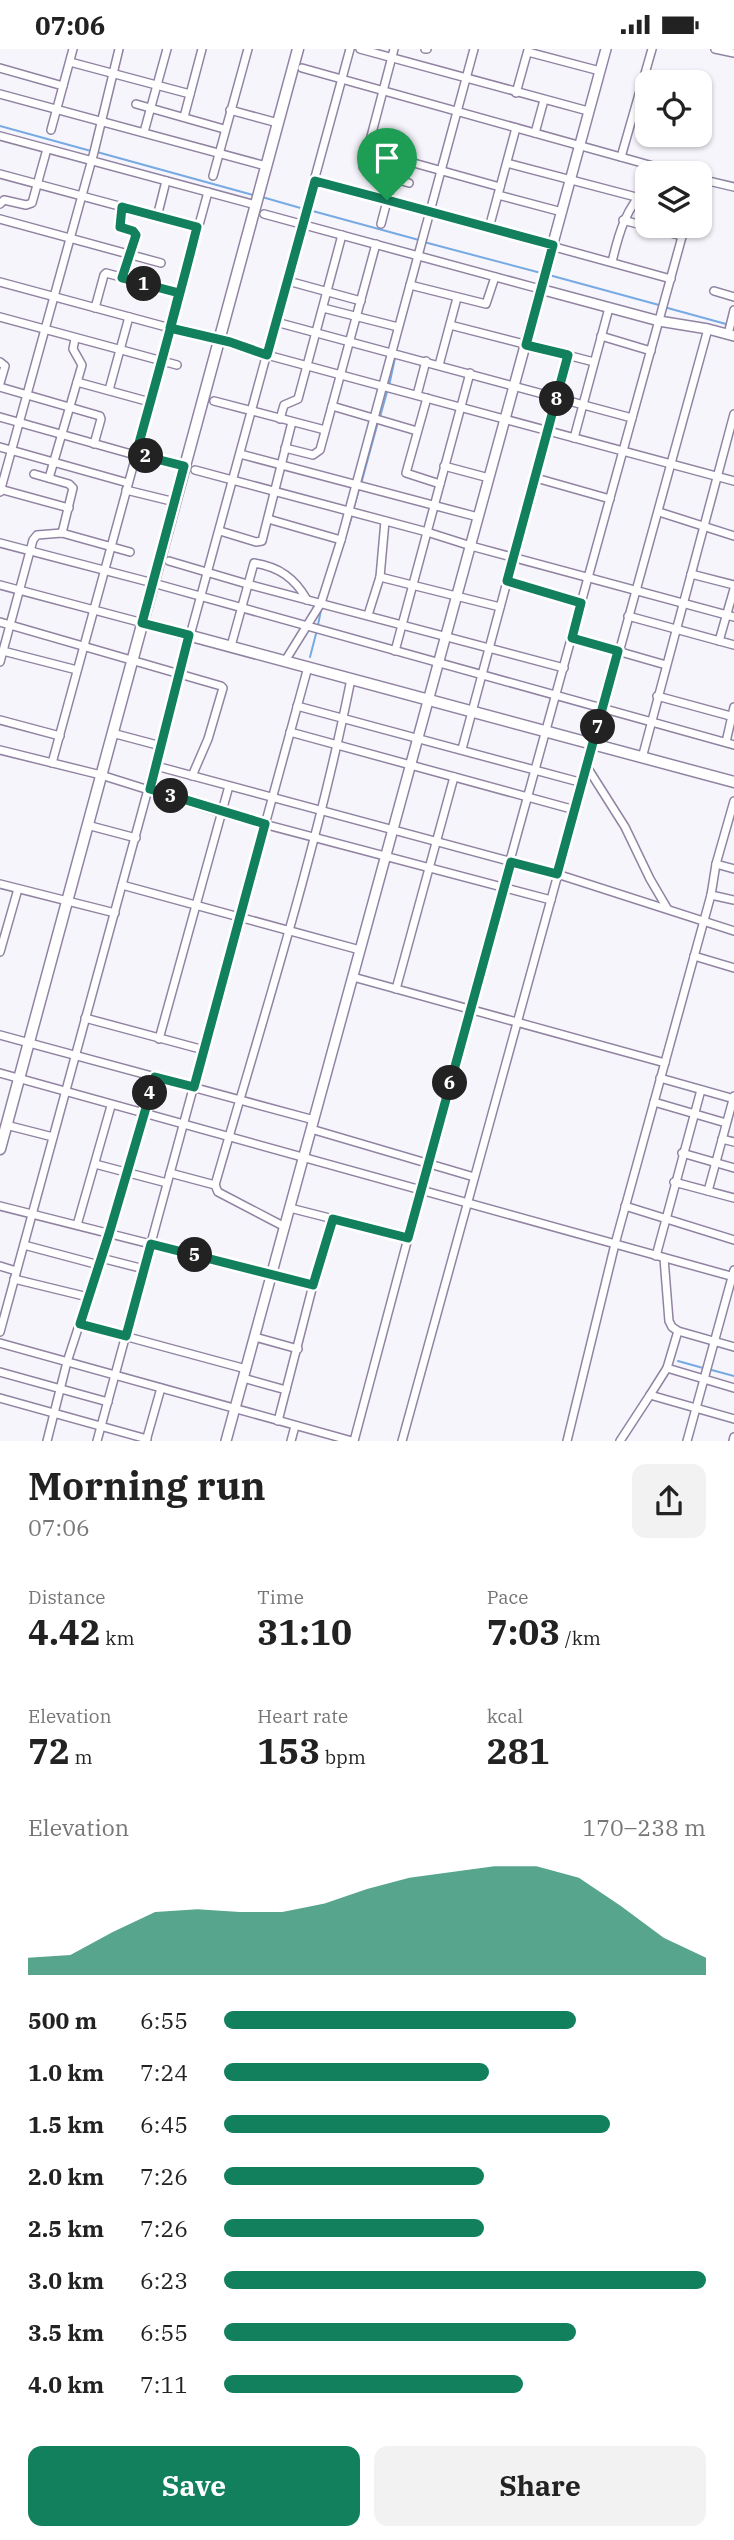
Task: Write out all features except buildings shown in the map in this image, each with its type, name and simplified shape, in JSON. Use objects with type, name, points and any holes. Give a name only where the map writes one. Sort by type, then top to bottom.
[{"type":"main road","points":[[0,1149],[297,49]]},
{"type":"main road","points":[[142,623],[734,782]]},
{"type":"street","points":[[51,130],[73,49]]},
{"type":"street","points":[[69,508],[0,490],[82,196],[119,49]]},
{"type":"street","points":[[144,132],[167,49]]},
{"type":"street","points":[[184,117],[202,49]]},
{"type":"street","points":[[213,176],[248,49]]},
{"type":"street","points":[[0,1332],[350,49]]},
{"type":"street","points":[[360,49],[589,111]]},
{"type":"street","points":[[394,49],[363,169],[409,183]]},
{"type":"street","points":[[285,661],[308,628],[321,603],[341,540],[474,49]]},
{"type":"street","points":[[555,59],[557,49]]},
{"type":"street","points":[[226,1441],[606,49]]},
{"type":"street","points":[[621,157],[652,49]]},
{"type":"street","points":[[715,49],[734,53]]},
{"type":"street","points":[[516,93],[528,51],[600,71]]},
{"type":"street","points":[[70,62],[190,94]]},
{"type":"street","points":[[0,68],[63,86]]},
{"type":"street","points":[[302,68],[635,162]]},
{"type":"street","points":[[0,94],[266,166]]},
{"type":"street","points":[[535,133],[544,100]]},
{"type":"street","points":[[136,104],[224,129]]},
{"type":"street","points":[[230,110],[278,123]]},
{"type":"street","points":[[489,228],[516,128]]},
{"type":"street","points":[[0,136],[208,192],[258,198]]},
{"type":"street","points":[[0,204],[4,200],[30,204],[47,149]]},
{"type":"street","points":[[367,151],[440,170],[562,212]]},
{"type":"street","points":[[507,163],[635,197]]},
{"type":"street","points":[[0,174],[197,227]]},
{"type":"street","points":[[381,224],[393,178]]},
{"type":"street","points":[[157,216],[166,181]]},
{"type":"street","points":[[315,181],[671,279]]},
{"type":"street","points":[[712,182],[734,187]]},
{"type":"street","points":[[52,763],[208,192]]},
{"type":"street","points":[[612,262],[623,220],[635,199]]},
{"type":"street","points":[[122,207],[119,225],[136,235],[122,278]]},
{"type":"street","points":[[264,214],[659,321],[731,335],[734,310]]},
{"type":"street","points":[[0,219],[161,263]]},
{"type":"street","points":[[623,220],[635,223]]},
{"type":"street","points":[[280,419],[284,405],[298,399],[342,235]]},
{"type":"street","points":[[0,1343],[353,1441],[681,238]]},
{"type":"street","points":[[285,447],[313,455],[320,450],[376,244]]},
{"type":"street","points":[[95,308],[104,274],[179,293]]},
{"type":"street","points":[[410,285],[486,305],[495,277]]},
{"type":"street","points":[[288,281],[361,301]]},
{"type":"street","points":[[0,282],[734,481]]},
{"type":"street","points":[[713,291],[734,297]]},
{"type":"street","points":[[439,365],[457,298]]},
{"type":"street","points":[[323,308],[398,327]]},
{"type":"street","points":[[573,438],[609,308]]},
{"type":"street","points":[[0,317],[177,365]]},
{"type":"street","points":[[109,390],[129,317]]},
{"type":"street","points":[[276,322],[632,418]]},
{"type":"street","points":[[450,325],[594,362]]},
{"type":"street","points":[[402,1441],[708,329]]},
{"type":"street","points":[[601,336],[651,351]]},
{"type":"street","points":[[49,478],[82,365],[73,349],[75,339]]},
{"type":"street","points":[[461,749],[568,355]]},
{"type":"street","points":[[417,395],[426,361]]},
{"type":"street","points":[[0,362],[5,366],[0,385],[100,416],[94,444]]},
{"type":"street","points":[[395,651],[470,373]]},
{"type":"street","points":[[77,382],[150,402]]},
{"type":"street","points":[[426,398],[406,473],[440,484]]},
{"type":"street","points":[[214,401],[325,430]]},
{"type":"street","points":[[332,406],[417,431]]},
{"type":"street","points":[[642,758],[734,414]]},
{"type":"street","points":[[0,417],[61,436],[184,466]]},
{"type":"street","points":[[219,531],[260,543],[292,422]]},
{"type":"street","points":[[0,447],[174,502]]},
{"type":"street","points":[[240,454],[478,517]]},
{"type":"street","points":[[444,466],[489,478]]},
{"type":"street","points":[[195,470],[274,493],[427,531],[471,546],[730,616]]},
{"type":"street","points":[[34,474],[72,486],[73,493],[62,533]]},
{"type":"street","points":[[536,478],[610,499]]},
{"type":"street","points":[[659,512],[734,536]]},
{"type":"street","points":[[268,519],[341,540]]},
{"type":"street","points":[[368,615],[380,577],[384,521]]},
{"type":"street","points":[[0,662],[30,551],[37,535],[62,533],[130,552]]},
{"type":"street","points":[[0,543],[730,743],[734,707]]},
{"type":"street","points":[[169,561],[564,668]]},
{"type":"street","points":[[231,646],[252,567],[256,563],[290,577],[298,584],[307,600]]},
{"type":"street","points":[[691,574],[734,587],[730,616],[719,641]]},
{"type":"street","points":[[380,577],[500,607]]},
{"type":"street","points":[[507,581],[581,603]]},
{"type":"street","points":[[0,585],[142,623]]},
{"type":"street","points":[[628,616],[734,645]]},
{"type":"street","points":[[0,622],[219,684],[223,688],[208,739],[192,776]]},
{"type":"street","points":[[572,638],[666,665]]},
{"type":"street","points":[[3,651],[77,670]]},
{"type":"street","points":[[97,1441],[308,667]]},
{"type":"street","points":[[285,1227],[218,1192],[215,1185],[313,837],[351,679]]},
{"type":"street","points":[[657,696],[733,717]]},
{"type":"street","points":[[297,706],[583,783]]},
{"type":"street","points":[[0,720],[60,736]]},
{"type":"street","points":[[290,732],[575,810]]},
{"type":"street","points":[[112,733],[161,745]]},
{"type":"street","points":[[0,750],[101,775],[222,813],[551,899]]},
{"type":"street","points":[[156,766],[557,874],[734,931]]},
{"type":"street","points":[[587,768],[625,827],[668,909]]},
{"type":"street","points":[[396,989],[454,777]]},
{"type":"street","points":[[159,1039],[229,786]]},
{"type":"street","points":[[567,1441],[615,1244],[704,922],[716,864],[731,824],[734,801]]},
{"type":"street","points":[[87,825],[136,838]]},
{"type":"street","points":[[716,864],[734,869]]},
{"type":"street","points":[[0,884],[115,913]]},
{"type":"street","points":[[122,885],[360,950]]},
{"type":"street","points":[[0,952],[4,921],[18,889]]},
{"type":"street","points":[[711,895],[734,900]]},
{"type":"street","points":[[694,956],[734,968]]},
{"type":"street","points":[[353,977],[665,1063]]},
{"type":"street","points":[[85,1018],[204,1051]]},
{"type":"street","points":[[0,1035],[239,1100],[474,1177]]},
{"type":"street","points":[[0,1073],[183,1126],[733,1275],[687,1441]]},
{"type":"street","points":[[47,1441],[67,1362],[109,1234],[155,1077]]},
{"type":"street","points":[[660,1078],[734,1098],[708,1191]]},
{"type":"street","points":[[701,1090],[674,1182],[660,1257],[672,1327],[734,1347]]},
{"type":"street","points":[[654,1102],[726,1123]]},
{"type":"street","points":[[78,1225],[111,1106]]},
{"type":"street","points":[[6,1125],[53,1137]]},
{"type":"street","points":[[722,1139],[734,1142]]},
{"type":"street","points":[[682,1153],[734,1168]]},
{"type":"street","points":[[95,1164],[167,1183]]},
{"type":"street","points":[[170,1173],[215,1185]]},
{"type":"street","points":[[674,1182],[734,1198]]},
{"type":"street","points":[[0,1206],[313,1285]]},
{"type":"street","points":[[625,1206],[734,1240]]},
{"type":"street","points":[[290,1208],[408,1238]]},
{"type":"street","points":[[278,1421],[333,1219]]},
{"type":"street","points":[[23,1245],[144,1269]]},
{"type":"street","points":[[0,1266],[15,1275],[88,1297]]},
{"type":"street","points":[[80,1324],[245,1374],[286,1390]]},
{"type":"street","points":[[620,1441],[667,1369],[678,1331]]},
{"type":"street","points":[[255,1337],[298,1349]]},
{"type":"street","points":[[667,1369],[734,1388]]},
{"type":"street","points":[[0,1372],[108,1402]]},
{"type":"street","points":[[0,1398],[146,1440],[161,1388]]},
{"type":"street","points":[[650,1395],[734,1419]]},
{"type":"street","points":[[291,1441],[295,1426]]},
{"type":"waterway","points":[[0,126],[91,151]]},
{"type":"waterway","points":[[97,152],[253,195]]},
{"type":"waterway","points":[[262,197],[304,209]]},
{"type":"waterway","points":[[309,210],[419,240]]},
{"type":"waterway","points":[[424,242],[541,273]]},
{"type":"waterway","points":[[549,275],[659,305]]},
{"type":"waterway","points":[[664,307],[726,324]]},
{"type":"waterway","points":[[389,386],[395,358]]},
{"type":"waterway","points":[[380,417],[387,392]]},
{"type":"waterway","points":[[361,484],[378,422]]},
{"type":"waterway","points":[[353,511],[359,489]]},
{"type":"waterway","points":[[341,551],[352,516]]},
{"type":"waterway","points":[[318,625],[321,610]]},
{"type":"waterway","points":[[310,657],[317,630]]},
{"type":"waterway","points":[[678,1361],[703,1368]]},
{"type":"waterway","points":[[708,1369],[734,1376]]},
{"type":"route","points":[[387,200],[315,181],[267,355],[230,342],[170,328],[179,293],[122,278],[136,235],[133,231],[121,228],[119,220],[122,207],[197,227],[188,263],[179,293],[136,454],[184,466],[142,623],[189,635],[150,789],[265,824],[194,1087],[155,1077],[80,1324],[126,1336],[151,1244],[313,1285],[333,1219],[408,1238],[511,862],[557,874],[618,651],[572,638],[581,603],[507,581],[568,355],[526,345],[553,245],[387,200]]}]
